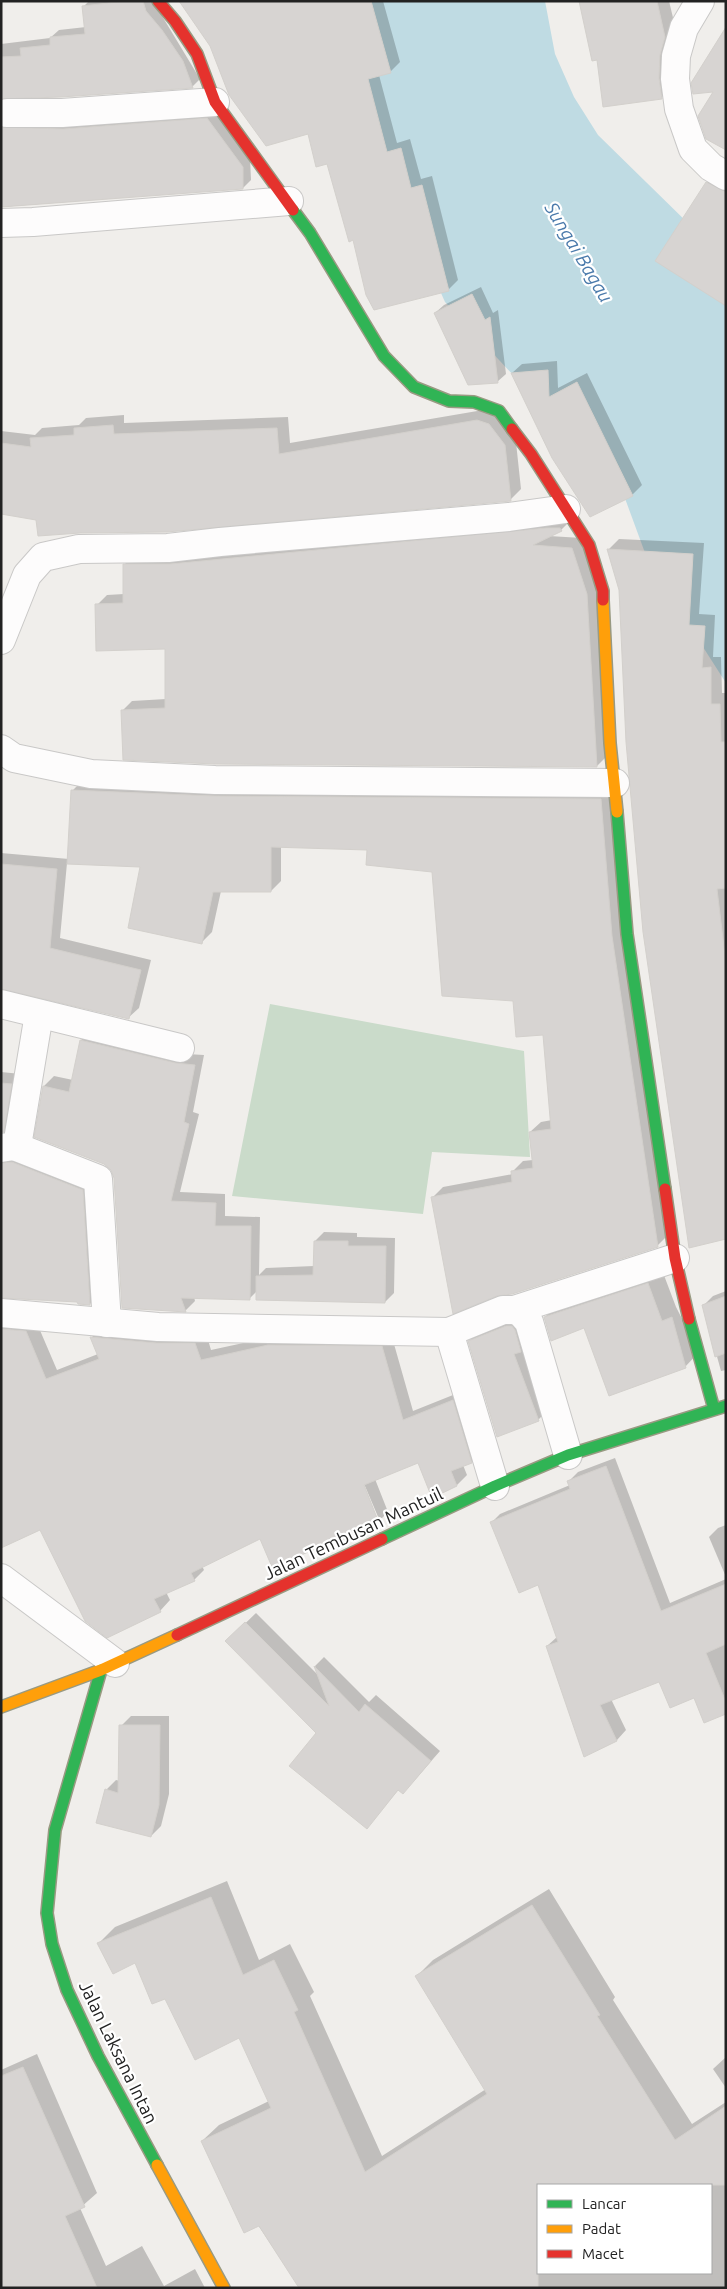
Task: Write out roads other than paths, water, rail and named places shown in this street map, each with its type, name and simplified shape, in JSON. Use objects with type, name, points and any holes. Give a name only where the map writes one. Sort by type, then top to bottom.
[{"type":"street","points":[[158,1],[176,21],[197,54],[215,102],[310,232],[384,356],[414,387],[449,400],[474,402],[499,411],[531,454],[589,545],[603,591],[610,743],[627,934],[675,1258],[691,1330],[714,1409]]},
{"type":"street","points":[[700,1],[684,28],[676,56],[675,79],[679,109],[693,149],[711,167],[726,176]]},
{"type":"street","points":[[7,113],[62,113],[215,102]]},
{"type":"street","points":[[1,223],[289,201]]},
{"type":"street","points":[[1,640],[27,574],[43,557],[79,549],[168,548],[509,517],[566,509]]},
{"type":"street","points":[[1,749],[14,758],[91,774],[215,780],[615,783]]},
{"type":"street","points":[[1,1004],[180,1048]]},
{"type":"street","points":[[8,1147],[18,1140],[39,1014]]},
{"type":"street","points":[[8,1147],[98,1179],[107,1323]]},
{"type":"street","points":[[1,1313],[158,1327],[449,1332],[503,1310],[514,1310],[675,1258]]},
{"type":"street","points":[[514,1310],[521,1313],[529,1322],[568,1454]]},
{"type":"street","points":[[449,1332],[495,1486]]},
{"type":"street","name":"Jalan Tembusan Mantuil","points":[[1,1707],[108,1667],[495,1486],[568,1454],[726,1406]]},
{"type":"street","points":[[1,1578],[108,1667]]},
{"type":"street","name":"Jalan Laksana Intan","points":[[108,1667],[55,1830],[47,1913],[52,1944],[68,1990],[98,2056],[224,2288]]},
{"type":"water","name":"Sungai Bagau","points":[[342,1],[545,1],[555,54],[574,97],[598,135],[694,229],[726,274],[726,683],[648,561],[623,493],[445,302],[378,151]]}]
